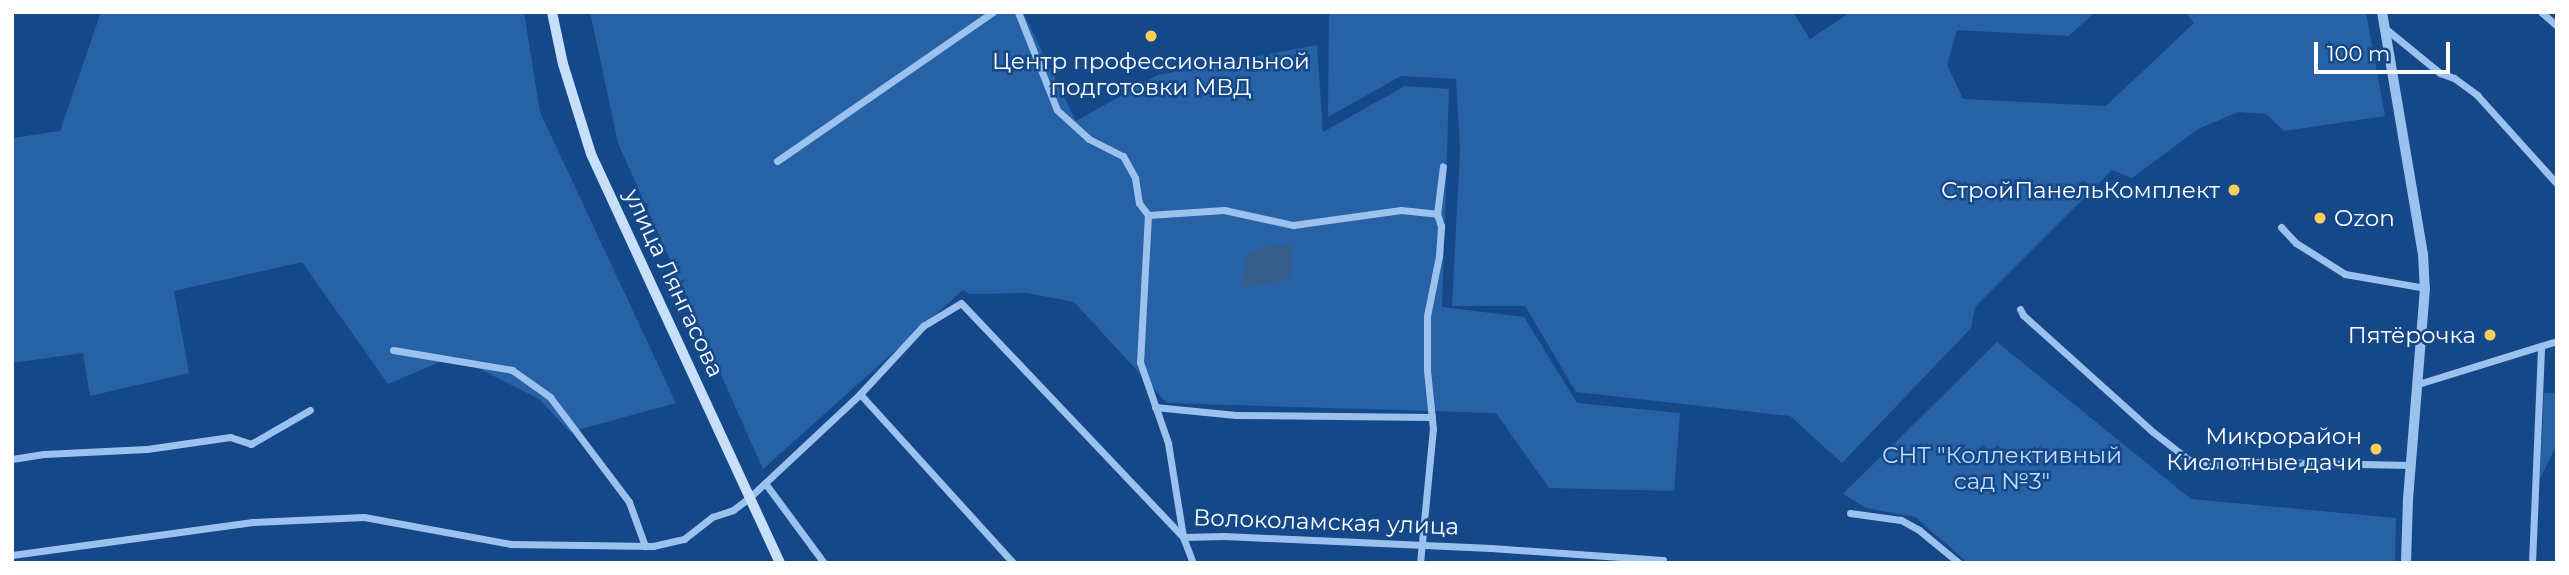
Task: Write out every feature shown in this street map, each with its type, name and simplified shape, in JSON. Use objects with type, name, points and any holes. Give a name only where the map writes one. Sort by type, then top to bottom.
[{"type":"main road","name":"улица Лянгасова","points":[[552,12],[563,64],[591,154],[780,563]]},
{"type":"street","points":[[777,161],[993,12]]},
{"type":"street","points":[[1018,12],[1057,110],[1089,139],[1123,156],[1135,178],[1139,203],[1148,215],[1140,362],[1168,443],[1183,537],[1193,563]]},
{"type":"street","points":[[2382,12],[2423,254],[2426,288],[2411,465],[2406,563]]},
{"type":"street","points":[[2541,12],[2557,26]]},
{"type":"street","points":[[2386,29],[2440,73],[2454,78],[2477,95],[2557,184]]},
{"type":"street","points":[[1420,563],[1432,417],[1427,316],[1439,256],[1441,226],[1437,214],[1443,166]]},
{"type":"street","points":[[1148,215],[1224,210],[1293,225],[1401,210],[1437,214]]},
{"type":"street","points":[[2281,227],[2296,243],[2355,278],[2426,288]]},
{"type":"street","name":"Волоколамская улица","points":[[860,394],[923,326],[961,303],[1183,537],[1224,536],[1663,561]]},
{"type":"street","points":[[2020,309],[2023,315],[2153,432],[2189,460],[2219,465],[2256,461],[2411,465]]},
{"type":"street","points":[[2418,384],[2557,341]]},
{"type":"street","points":[[2532,563],[2541,347]]},
{"type":"street","points":[[393,350],[512,370],[550,397],[629,502],[645,546]]},
{"type":"street","points":[[12,555],[253,522],[364,517],[511,544],[645,546],[684,539],[712,517],[733,510],[750,497],[860,394],[1013,563]]},
{"type":"street","points":[[1156,407],[1236,415],[1432,417]]},
{"type":"street","points":[[12,459],[44,454],[147,449],[230,437],[251,444],[310,410]]},
{"type":"street","points":[[765,483],[824,563]]},
{"type":"street","points":[[1850,513],[1901,520],[1919,530],[1959,563]]},
{"type":"green space","points":[[101,12],[524,12],[540,112],[676,403],[570,432],[539,399],[454,356],[388,384],[302,262],[174,291],[189,373],[90,396],[83,353],[12,363],[12,138],[60,131]]},
{"type":"green space","points":[[590,12],[1023,12],[1076,121],[1158,75],[1317,45],[1323,132],[1405,86],[1449,89],[1442,307],[1524,317],[1577,403],[1680,413],[1674,491],[1549,488],[1496,413],[1167,403],[1074,302],[1027,293],[970,294],[963,290],[763,469],[618,143]]},
{"type":"green space","points":[[1329,12],[1793,12],[1810,39],[1851,12],[2095,12],[2069,36],[1957,30],[1947,65],[1963,99],[2106,106],[2194,23],[2185,12],[2366,12],[2385,116],[2284,131],[2266,114],[2238,112],[2198,129],[2132,178],[2112,170],[1975,307],[1971,328],[1842,463],[1790,416],[1576,392],[1525,306],[1452,306],[1460,150],[1456,79],[1401,76],[1328,117]]},
{"type":"green space","name":"СНТ \"Коллективный сад №3\"","points":[[1997,342],[2191,499],[2396,518],[2395,563],[1968,563],[1915,517],[1866,508],[1843,494]]},
{"type":"green space","points":[[2544,393],[2557,393],[2557,444],[2540,479]]},
{"type":"shaded area","points":[[1292,245],[1290,279],[1241,288],[1246,255],[1267,246]]},
{"type":"place","name":"Центр профессиональной подготовки МВД","points":[[1151,36]]},
{"type":"place","name":"СтройПанельКомплект","points":[[2234,190]]},
{"type":"place","name":"Ozon","points":[[2320,218]]},
{"type":"place","name":"Пятёрочка","points":[[2490,335]]},
{"type":"place","name":"Микрорайон Кислотные дачи","points":[[2376,449]]}]
